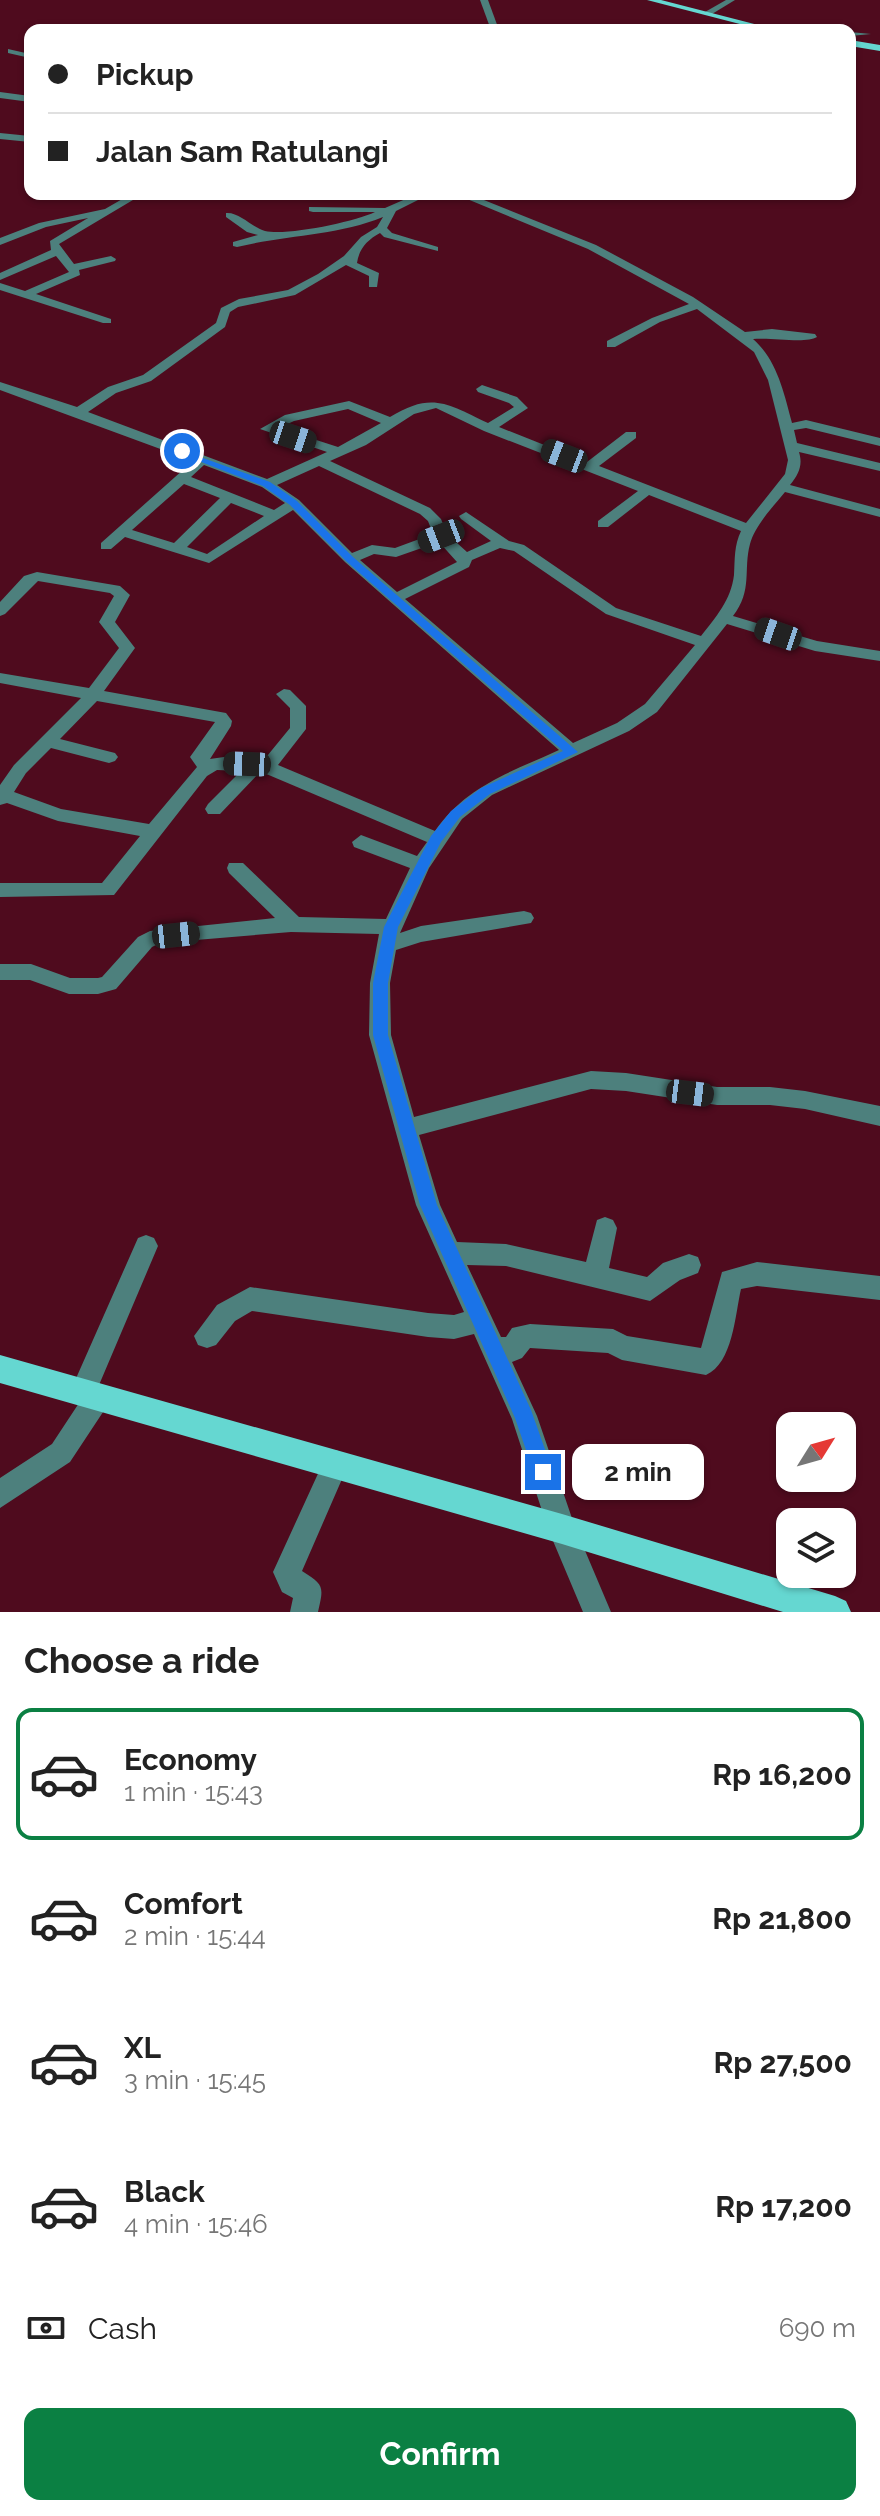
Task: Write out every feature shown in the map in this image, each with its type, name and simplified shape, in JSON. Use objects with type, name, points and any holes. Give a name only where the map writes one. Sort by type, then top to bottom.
[{"type":"main road","points":[[651,0],[752,24]]},
{"type":"main road","points":[[856,44],[880,48]]},
{"type":"main road","points":[[0,1369],[336,1463],[835,1612]]},
{"type":"street","points":[[484,0],[493,24]]},
{"type":"street","points":[[709,12],[731,0]]},
{"type":"street","points":[[856,34],[867,34]]},
{"type":"street","points":[[11,51],[24,54]]},
{"type":"street","points":[[0,95],[24,98]]},
{"type":"street","points":[[0,136],[24,138]]},
{"type":"street","points":[[106,271],[74,270],[54,243],[127,200]]},
{"type":"street","points":[[237,244],[270,235],[357,224],[413,200]]},
{"type":"street","points":[[475,200],[573,238],[698,305],[743,336],[759,350],[774,380],[795,460],[792,474],[749,529],[742,545],[741,578],[732,607],[651,708],[623,727],[486,791],[456,814],[436,839],[389,936],[380,983],[380,1035],[428,1205],[524,1416],[562,1529],[597,1612]]},
{"type":"street","points":[[313,209],[353,211],[396,208]]},
{"type":"street","points":[[373,285],[375,275],[351,264],[353,254],[362,238],[381,229],[396,208]]},
{"type":"street","points":[[18,225],[108,211]]},
{"type":"street","points":[[230,215],[251,230],[270,235]]},
{"type":"street","points":[[0,242],[58,221]]},
{"type":"street","points":[[381,229],[388,235],[434,249]]},
{"type":"street","points":[[0,277],[58,251]]},
{"type":"street","points":[[79,412],[112,390],[147,378],[201,341],[221,325],[225,310],[229,307],[242,300],[273,299],[299,289],[353,254]]},
{"type":"street","points":[[27,294],[74,270],[111,259]]},
{"type":"street","points":[[0,286],[107,321]]},
{"type":"street","points":[[611,344],[656,320],[698,305]]},
{"type":"street","points":[[743,336],[772,333],[811,337]]},
{"type":"street","points":[[0,386],[79,412],[267,484],[294,503],[350,559],[572,752]]},
{"type":"street","points":[[482,389],[513,400],[522,408],[489,428]]},
{"type":"street","points":[[267,484],[361,442],[390,422],[422,406],[437,404],[489,428],[749,529]]},
{"type":"street","points":[[340,452],[267,429],[290,418],[349,405],[390,422]]},
{"type":"street","points":[[788,427],[806,424],[880,442]]},
{"type":"street","points":[[342,432],[361,442]]},
{"type":"street","points":[[590,466],[631,435]]},
{"type":"street","points":[[792,446],[880,467]]},
{"type":"street","points":[[106,546],[203,459]]},
{"type":"street","points":[[318,460],[425,511],[434,519],[441,536],[465,558]]},
{"type":"street","points":[[182,478],[274,515]]},
{"type":"street","points":[[782,487],[880,513]]},
{"type":"street","points":[[603,524],[647,490]]},
{"type":"street","points":[[177,549],[229,497]]},
{"type":"street","points":[[124,532],[209,559],[294,503]]},
{"type":"street","points":[[466,516],[504,544],[535,556],[611,611],[702,642]]},
{"type":"street","points":[[350,559],[372,549],[396,553],[441,536]]},
{"type":"street","points":[[465,558],[493,545],[504,544]]},
{"type":"street","points":[[396,598],[464,564],[465,558]]},
{"type":"street","points":[[0,611],[29,579],[37,576],[121,592],[107,622],[126,644],[127,652],[93,695],[20,769],[3,797],[58,815],[155,832]]},
{"type":"street","points":[[724,618],[815,646],[880,656]]},
{"type":"street","points":[[0,678],[223,719],[223,726],[199,757],[206,767]]},
{"type":"street","points":[[214,809],[298,729],[298,706],[284,694]]},
{"type":"street","points":[[49,742],[109,757]]},
{"type":"street","points":[[0,890],[107,890],[206,767],[224,763],[262,766],[436,839]]},
{"type":"street","points":[[361,842],[421,865]]},
{"type":"street","points":[[236,868],[296,925]]},
{"type":"street","points":[[1,973],[31,972],[69,986],[85,988],[109,983],[145,942],[157,936],[296,925],[389,936],[524,918]]},
{"type":"street","points":[[405,1129],[591,1080],[626,1082],[717,1096],[770,1096],[805,1100],[880,1116]]},
{"type":"street","points":[[596,1275],[605,1228]]},
{"type":"street","points":[[0,1494],[61,1453],[90,1394],[146,1246]]},
{"type":"street","points":[[450,1253],[506,1255],[650,1289],[672,1271],[689,1265]]},
{"type":"street","points":[[494,1350],[513,1349],[521,1337],[530,1336],[613,1341],[622,1348],[706,1362],[713,1353],[731,1280],[757,1274],[880,1288]]},
{"type":"street","points":[[207,1336],[226,1313],[250,1299],[428,1325],[454,1327],[480,1320]]},
{"type":"street","points":[[304,1612],[309,1591],[292,1582],[287,1572],[336,1463]]},
{"type":"route","points":[[182,451],[267,484],[294,503],[350,559],[572,752],[486,791],[456,814],[421,865],[391,927],[380,983],[380,1035],[428,1205],[524,1416],[543,1472]]}]
